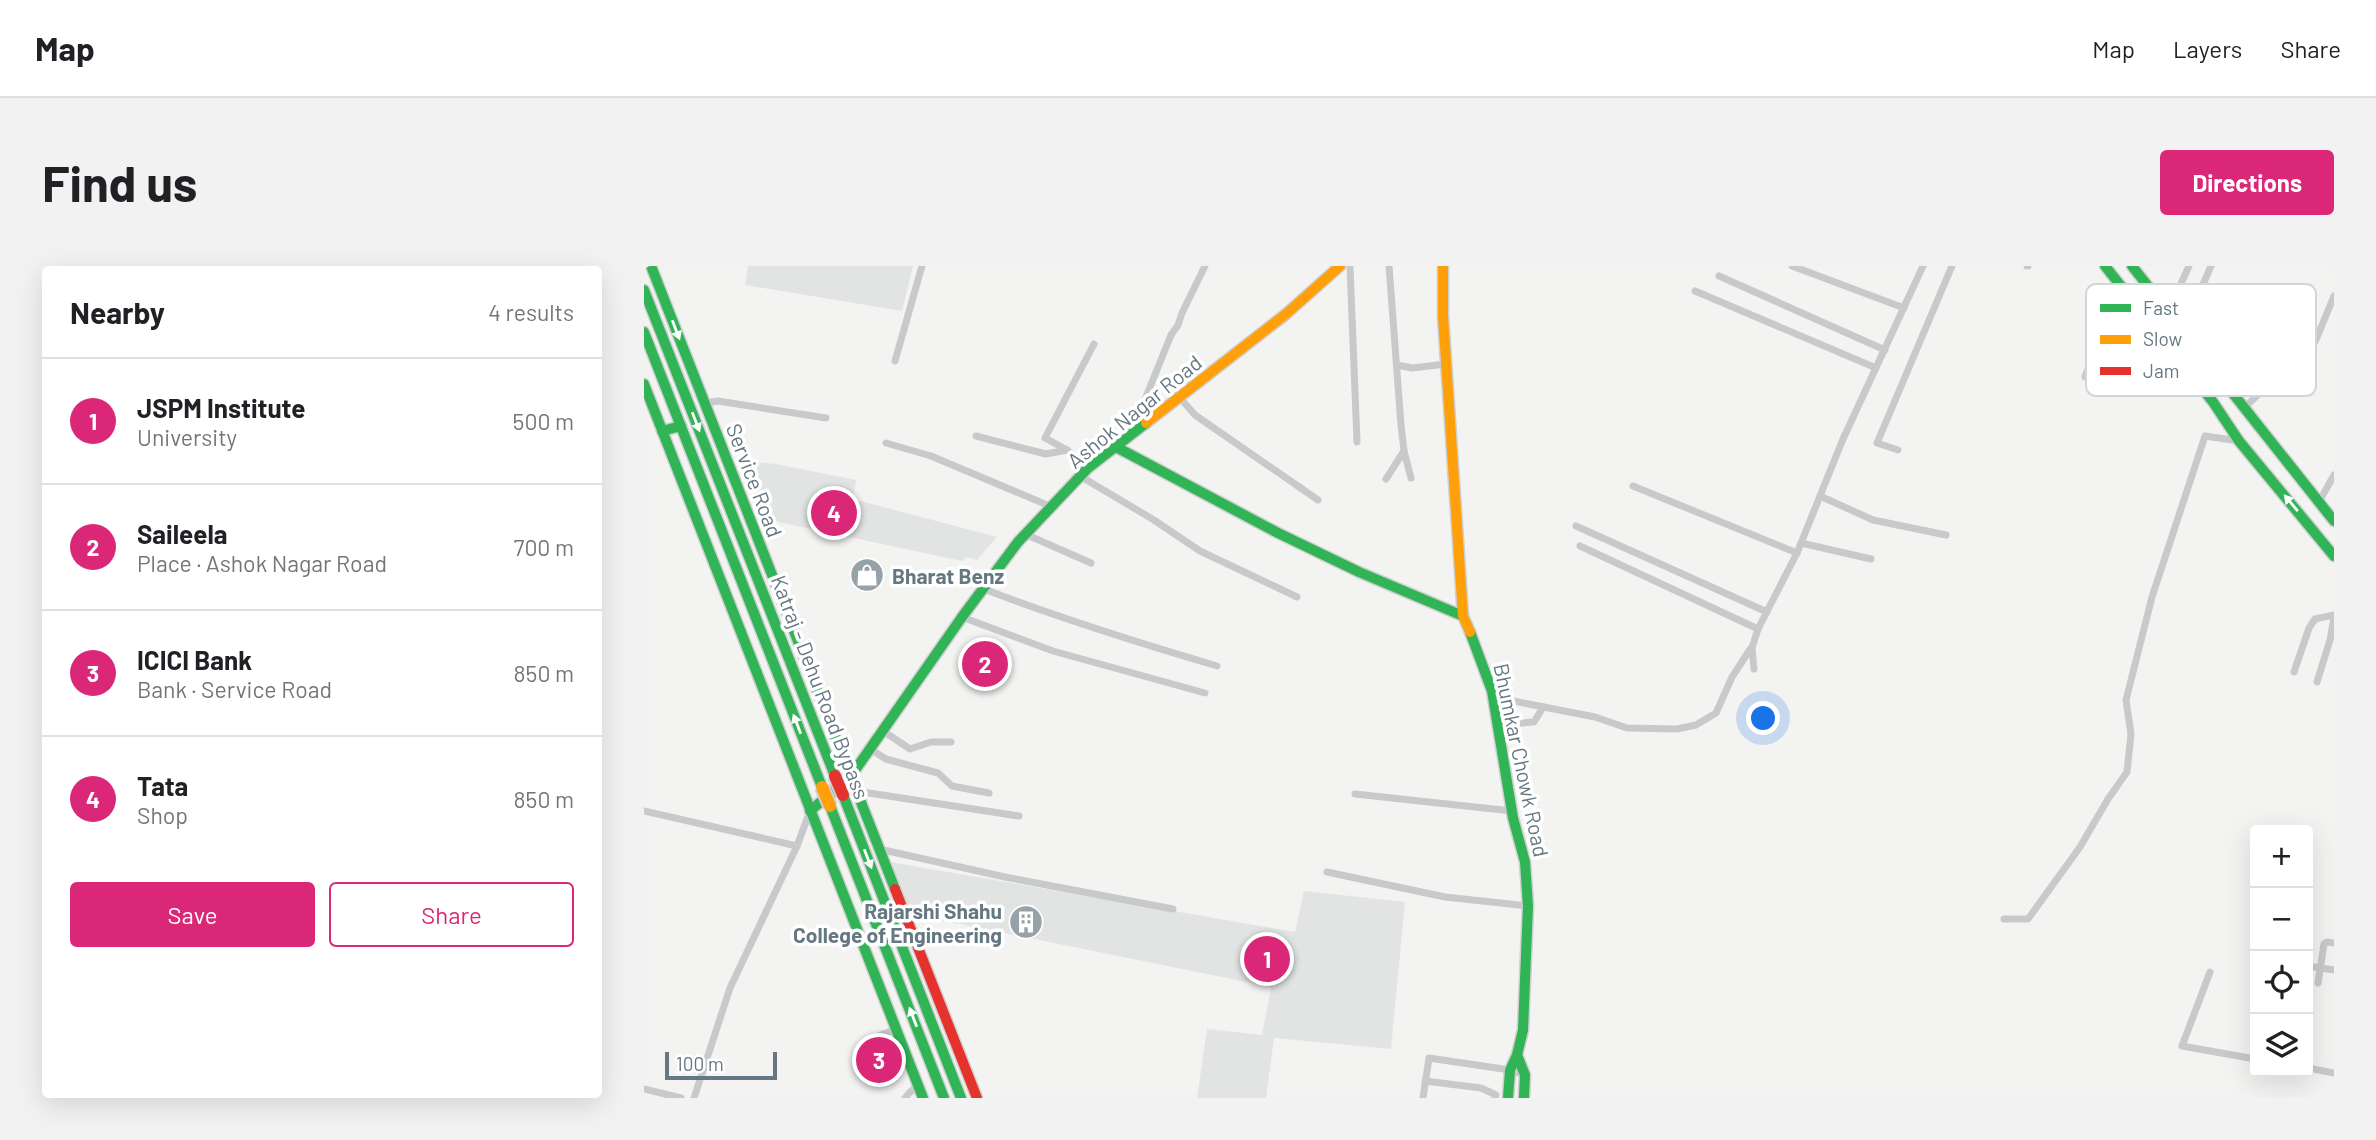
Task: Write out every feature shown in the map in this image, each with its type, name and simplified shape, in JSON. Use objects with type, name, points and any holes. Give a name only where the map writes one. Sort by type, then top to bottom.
[{"type":"main road","name":"Service Road","points":[[651,266],[977,1098]]},
{"type":"main road","name":"Ashok Nagar Road","points":[[810,810],[851,776],[962,617],[1026,534],[1084,472],[1286,314],[1340,266]]},
{"type":"main road","name":"Bhumkar Chowk Road","points":[[1443,266],[1446,364],[1463,616],[1482,660],[1493,697],[1512,811],[1525,862],[1528,906],[1523,1030],[1510,1070],[1508,1098]]},
{"type":"main road","points":[[2105,266],[2119,284]]},
{"type":"main road","points":[[2137,268],[2148,284]]},
{"type":"main road","name":"Katraj - Dehu Road Bypass","points":[[644,290],[961,1098]]},
{"type":"main road","name":"Katraj - Dehu Road Bypass","points":[[644,332],[944,1098]]},
{"type":"main road","points":[[644,384],[921,1092]]},
{"type":"main road","points":[[2208,396],[2239,442],[2334,556]]},
{"type":"main road","points":[[2235,396],[2334,522]]},
{"type":"main road","points":[[662,431],[681,426]]},
{"type":"main road","points":[[1116,447],[1313,550],[1463,616]]},
{"type":"main road","points":[[1517,1055],[1525,1075],[1524,1098]]},
{"type":"street","points":[[895,361],[922,266]]},
{"type":"street","points":[[1136,431],[1142,407],[1171,335],[1205,266]]},
{"type":"street","points":[[1350,266],[1357,442]]},
{"type":"street","points":[[1389,266],[1404,451],[1411,478]]},
{"type":"street","points":[[1792,266],[1904,308]]},
{"type":"street","points":[[1493,697],[1595,717],[1627,728],[1677,729],[1696,724],[1716,713],[1732,677],[1752,648],[1758,629],[1797,553],[1923,266]]},
{"type":"street","points":[[1898,450],[1877,443],[1952,266]]},
{"type":"street","points":[[2181,284],[2189,266]]},
{"type":"street","points":[[2203,284],[2211,266]]},
{"type":"street","points":[[1719,276],[1885,350]]},
{"type":"street","points":[[1695,291],[1876,368]]},
{"type":"street","points":[[2316,340],[2334,296]]},
{"type":"street","points":[[1094,344],[1045,438],[1067,450],[1084,472],[1200,551],[1297,597]]},
{"type":"street","points":[[1397,365],[1412,368],[1446,364]]},
{"type":"street","points":[[2244,408],[2257,396]]},
{"type":"street","points":[[1180,398],[1195,415],[1318,500]]},
{"type":"street","points":[[705,403],[718,401],[826,418]]},
{"type":"street","points":[[976,436],[1046,454],[1067,450]]},
{"type":"street","points":[[2004,919],[2028,919],[2035,911],[2080,847],[2127,772],[2130,734],[2126,700],[2152,597],[2205,436],[2239,442]]},
{"type":"street","points":[[886,443],[931,456],[1052,507]]},
{"type":"street","points":[[1386,479],[1404,451]]},
{"type":"street","points":[[2319,502],[2334,475]]},
{"type":"street","points":[[1633,486],[1797,553]]},
{"type":"street","points":[[1820,496],[1873,520],[1946,536]]},
{"type":"street","points":[[1576,526],[1767,612]]},
{"type":"street","points":[[1026,534],[1091,564]]},
{"type":"street","points":[[1801,544],[1871,559]]},
{"type":"street","points":[[1580,546],[1758,629]]},
{"type":"street","points":[[984,589],[1108,633],[1217,666]]},
{"type":"street","points":[[2294,672],[2309,628],[2315,619],[2334,616],[2330,640],[2317,682]]},
{"type":"street","points":[[962,617],[1053,651],[1205,693]]},
{"type":"street","points":[[1752,648],[1754,669]]},
{"type":"street","points":[[1498,725],[1534,722],[1543,707]]},
{"type":"street","points":[[883,731],[897,743],[910,749],[931,742],[951,742]]},
{"type":"street","points":[[870,749],[886,759],[938,773],[952,786],[989,793]]},
{"type":"street","points":[[856,791],[1019,816]]},
{"type":"street","points":[[1355,794],[1512,811]]},
{"type":"street","points":[[694,1098],[730,988],[797,846],[810,810]]},
{"type":"street","points":[[644,811],[797,846]]},
{"type":"street","points":[[879,849],[1005,877],[1173,909]]},
{"type":"street","points":[[1327,872],[1445,897],[1528,906]]},
{"type":"street","points":[[2318,983],[2324,944],[2334,943]]},
{"type":"street","points":[[2313,967],[2334,970]]},
{"type":"street","points":[[2210,972],[2182,1046],[2250,1058]]},
{"type":"street","points":[[878,1036],[896,1029]]},
{"type":"street","points":[[1423,1098],[1429,1058],[1510,1070],[1525,1075]]},
{"type":"street","points":[[2313,1069],[2334,1073]]},
{"type":"street","points":[[1425,1081],[1481,1087],[1496,1095],[1495,1098]]},
{"type":"street","points":[[644,1089],[681,1098]]},
{"type":"street","points":[[905,1098],[910,1092],[921,1092]]},
{"type":"shaded area","points":[[748,266],[913,266],[902,311],[745,285]]},
{"type":"shaded area","points":[[743,461],[776,464],[856,480],[853,499],[997,537],[977,560],[966,557],[962,561],[760,518],[758,508],[761,507],[755,492],[752,493]]},
{"type":"shaded area","points":[[890,862],[1295,932],[1304,891],[1405,902],[1391,1049],[1274,1038],[1266,1098],[1197,1098],[1207,1029],[1262,1035],[1271,987],[911,914]]},
{"type":"traffic: fast","points":[[651,266],[895,889]]},
{"type":"traffic: fast","points":[[2105,266],[2119,284]]},
{"type":"traffic: fast","points":[[2132,266],[2146,284]]},
{"type":"traffic: fast","points":[[644,290],[835,776]]},
{"type":"traffic: fast","points":[[644,332],[822,787]]},
{"type":"traffic: fast","points":[[644,384],[923,1098]]},
{"type":"traffic: fast","points":[[2208,396],[2239,441],[2334,556]]},
{"type":"traffic: fast","points":[[2235,396],[2334,521]]},
{"type":"traffic: fast","points":[[810,811],[851,776],[1018,542],[1088,468],[1146,423]]},
{"type":"traffic: fast","points":[[662,431],[681,426]]},
{"type":"traffic: fast","points":[[1116,447],[1278,533],[1359,572],[1463,616]]},
{"type":"traffic: fast","points":[[1470,632],[1492,691],[1513,818],[1525,862],[1528,906],[1523,1030],[1510,1070],[1508,1098]]},
{"type":"traffic: fast","points":[[843,795],[961,1098]]},
{"type":"traffic: fast","points":[[830,806],[944,1098]]},
{"type":"traffic: fast","points":[[1517,1055],[1525,1075],[1524,1098]]},
{"type":"traffic: slow","points":[[1146,423],[1286,314],[1340,266]]},
{"type":"traffic: slow","points":[[1443,266],[1443,316],[1463,616],[1470,632]]},
{"type":"traffic: slow","points":[[822,787],[830,806]]},
{"type":"traffic: jam","points":[[835,776],[843,795]]},
{"type":"traffic: jam","points":[[895,889],[977,1098]]},
{"type":"place","name":"Tata","points":[[834,513]]},
{"type":"place","name":"Bharat Benz","points":[[867,575]]},
{"type":"place","name":"Saileela","points":[[985,664]]},
{"type":"place","name":"Rajarshi Shahu College of Engineering","points":[[1026,922]]},
{"type":"place","name":"JSPM Institute","points":[[1267,959]]},
{"type":"place","name":"ICICI Bank","points":[[879,1060]]}]
